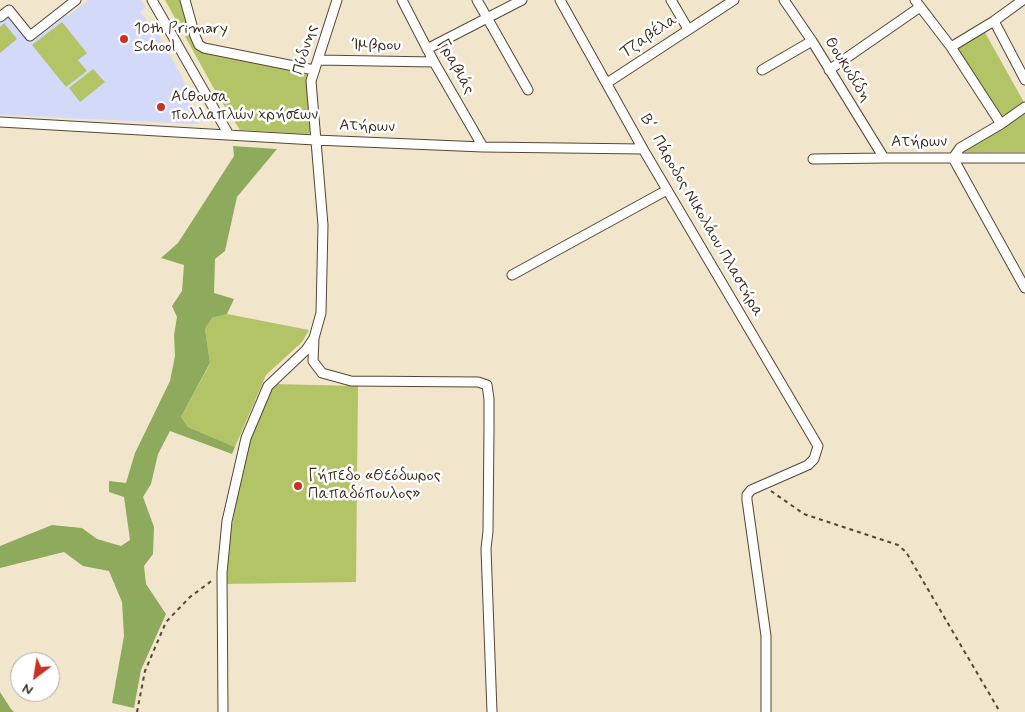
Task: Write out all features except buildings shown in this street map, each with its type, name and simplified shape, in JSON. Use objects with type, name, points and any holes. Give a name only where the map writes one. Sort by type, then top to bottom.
[{"type":"street","points":[[0,17],[9,10],[30,36],[76,0]]},
{"type":"street","points":[[152,0],[229,135]]},
{"type":"street","points":[[185,0],[195,36],[199,45],[204,48],[314,70]]},
{"type":"street","name":"Πύδνης","points":[[314,338],[321,313],[322,226],[310,92],[314,70],[337,0]]},
{"type":"street","name":"Γραβιάς","points":[[402,0],[434,62],[483,147]]},
{"type":"street","points":[[477,0],[528,90]]},
{"type":"street","points":[[427,49],[522,0]]},
{"type":"street","name":"Β΄ Πάροδος Νικολάου Πλαστήρα","points":[[560,0],[667,190],[818,446],[814,459],[808,465],[762,485]]},
{"type":"street","points":[[670,0],[688,29]]},
{"type":"street","name":"Τζαβέλα","points":[[606,83],[734,0]]},
{"type":"street","name":"Θουκυδίδη","points":[[784,0],[812,40],[884,158]]},
{"type":"street","points":[[951,47],[994,21],[1023,0]]},
{"type":"street","points":[[829,70],[917,3],[951,47],[1001,124]]},
{"type":"street","points":[[994,21],[1025,80]]},
{"type":"street","points":[[762,70],[812,40]]},
{"type":"street","name":"Ίμβρου","points":[[318,60],[434,62]]},
{"type":"street","points":[[1025,107],[1001,124],[960,148],[953,158],[1025,288]]},
{"type":"street","name":"Ατήρων","points":[[0,122],[315,140],[483,147],[644,150]]},
{"type":"street","name":"Ατήρων","points":[[813,159],[1025,158]]},
{"type":"street","points":[[512,275],[667,190]]},
{"type":"street","points":[[223,712],[222,573],[227,521],[246,438],[268,386],[306,350],[314,338]]},
{"type":"street","points":[[314,338],[313,361],[322,373],[351,381],[478,382],[487,385],[489,409],[488,531],[486,548],[492,712]]},
{"type":"street","points":[[762,485],[751,490],[747,494],[747,500],[766,636],[766,712]]},
{"type":"path","points":[[762,485],[804,514],[898,545],[906,552],[1000,712]]},
{"type":"path","points":[[137,712],[145,671],[166,622],[190,597],[222,573]]},
{"type":"shaded area","points":[[89,0],[141,0],[146,7],[140,12],[157,32],[182,77],[199,124],[0,115],[0,21],[8,14],[30,40],[65,13],[68,16]]},
{"type":"green space","points":[[165,0],[185,0],[199,48],[204,53],[310,72],[307,92],[312,131],[308,134],[240,130],[218,96]]},
{"type":"green space","points":[[62,22],[87,53],[78,60],[87,71],[66,87],[32,45]]},
{"type":"green space","points":[[4,23],[17,39],[0,53],[0,27]]},
{"type":"green space","points":[[983,29],[1025,104],[997,121],[950,52]]},
{"type":"green space","points":[[93,69],[105,82],[80,102],[69,88]]},
{"type":"green space","points":[[1025,114],[1025,152],[962,152]]},
{"type":"green space","points":[[233,146],[277,149],[237,197],[225,251],[215,259],[214,293],[234,299],[227,314],[212,318],[205,329],[210,363],[181,417],[188,427],[235,447],[232,454],[170,431],[158,454],[151,484],[143,497],[154,527],[153,554],[144,566],[146,584],[166,614],[141,670],[134,708],[112,703],[124,636],[122,602],[109,571],[83,566],[64,552],[0,568],[0,546],[52,525],[82,528],[97,539],[121,546],[130,540],[124,497],[109,492],[109,481],[126,483],[135,453],[170,381],[175,356],[174,335],[177,317],[172,306],[182,291],[184,265],[161,258],[178,243],[234,156]]},
{"type":"green space","points":[[227,314],[309,330],[302,342],[266,375],[235,447],[188,427],[181,417],[210,364],[205,329],[212,318]]},
{"type":"green space","name":"Γήπεδο «Θεόδωρος Παπαδόπουλος»","points":[[273,384],[358,386],[356,582],[226,584],[225,562],[248,440]]},
{"type":"green space","points":[[0,692],[11,709],[14,712],[0,712]]},
{"type":"place","name":"10th Primary School","points":[[124,39]]},
{"type":"place","name":"Αίθουσα πολλαπλών χρήσεων","points":[[161,107]]},
{"type":"place","name":"Γήπεδο «Θεόδωρος Παπαδόπουλος»","points":[[298,486]]}]
